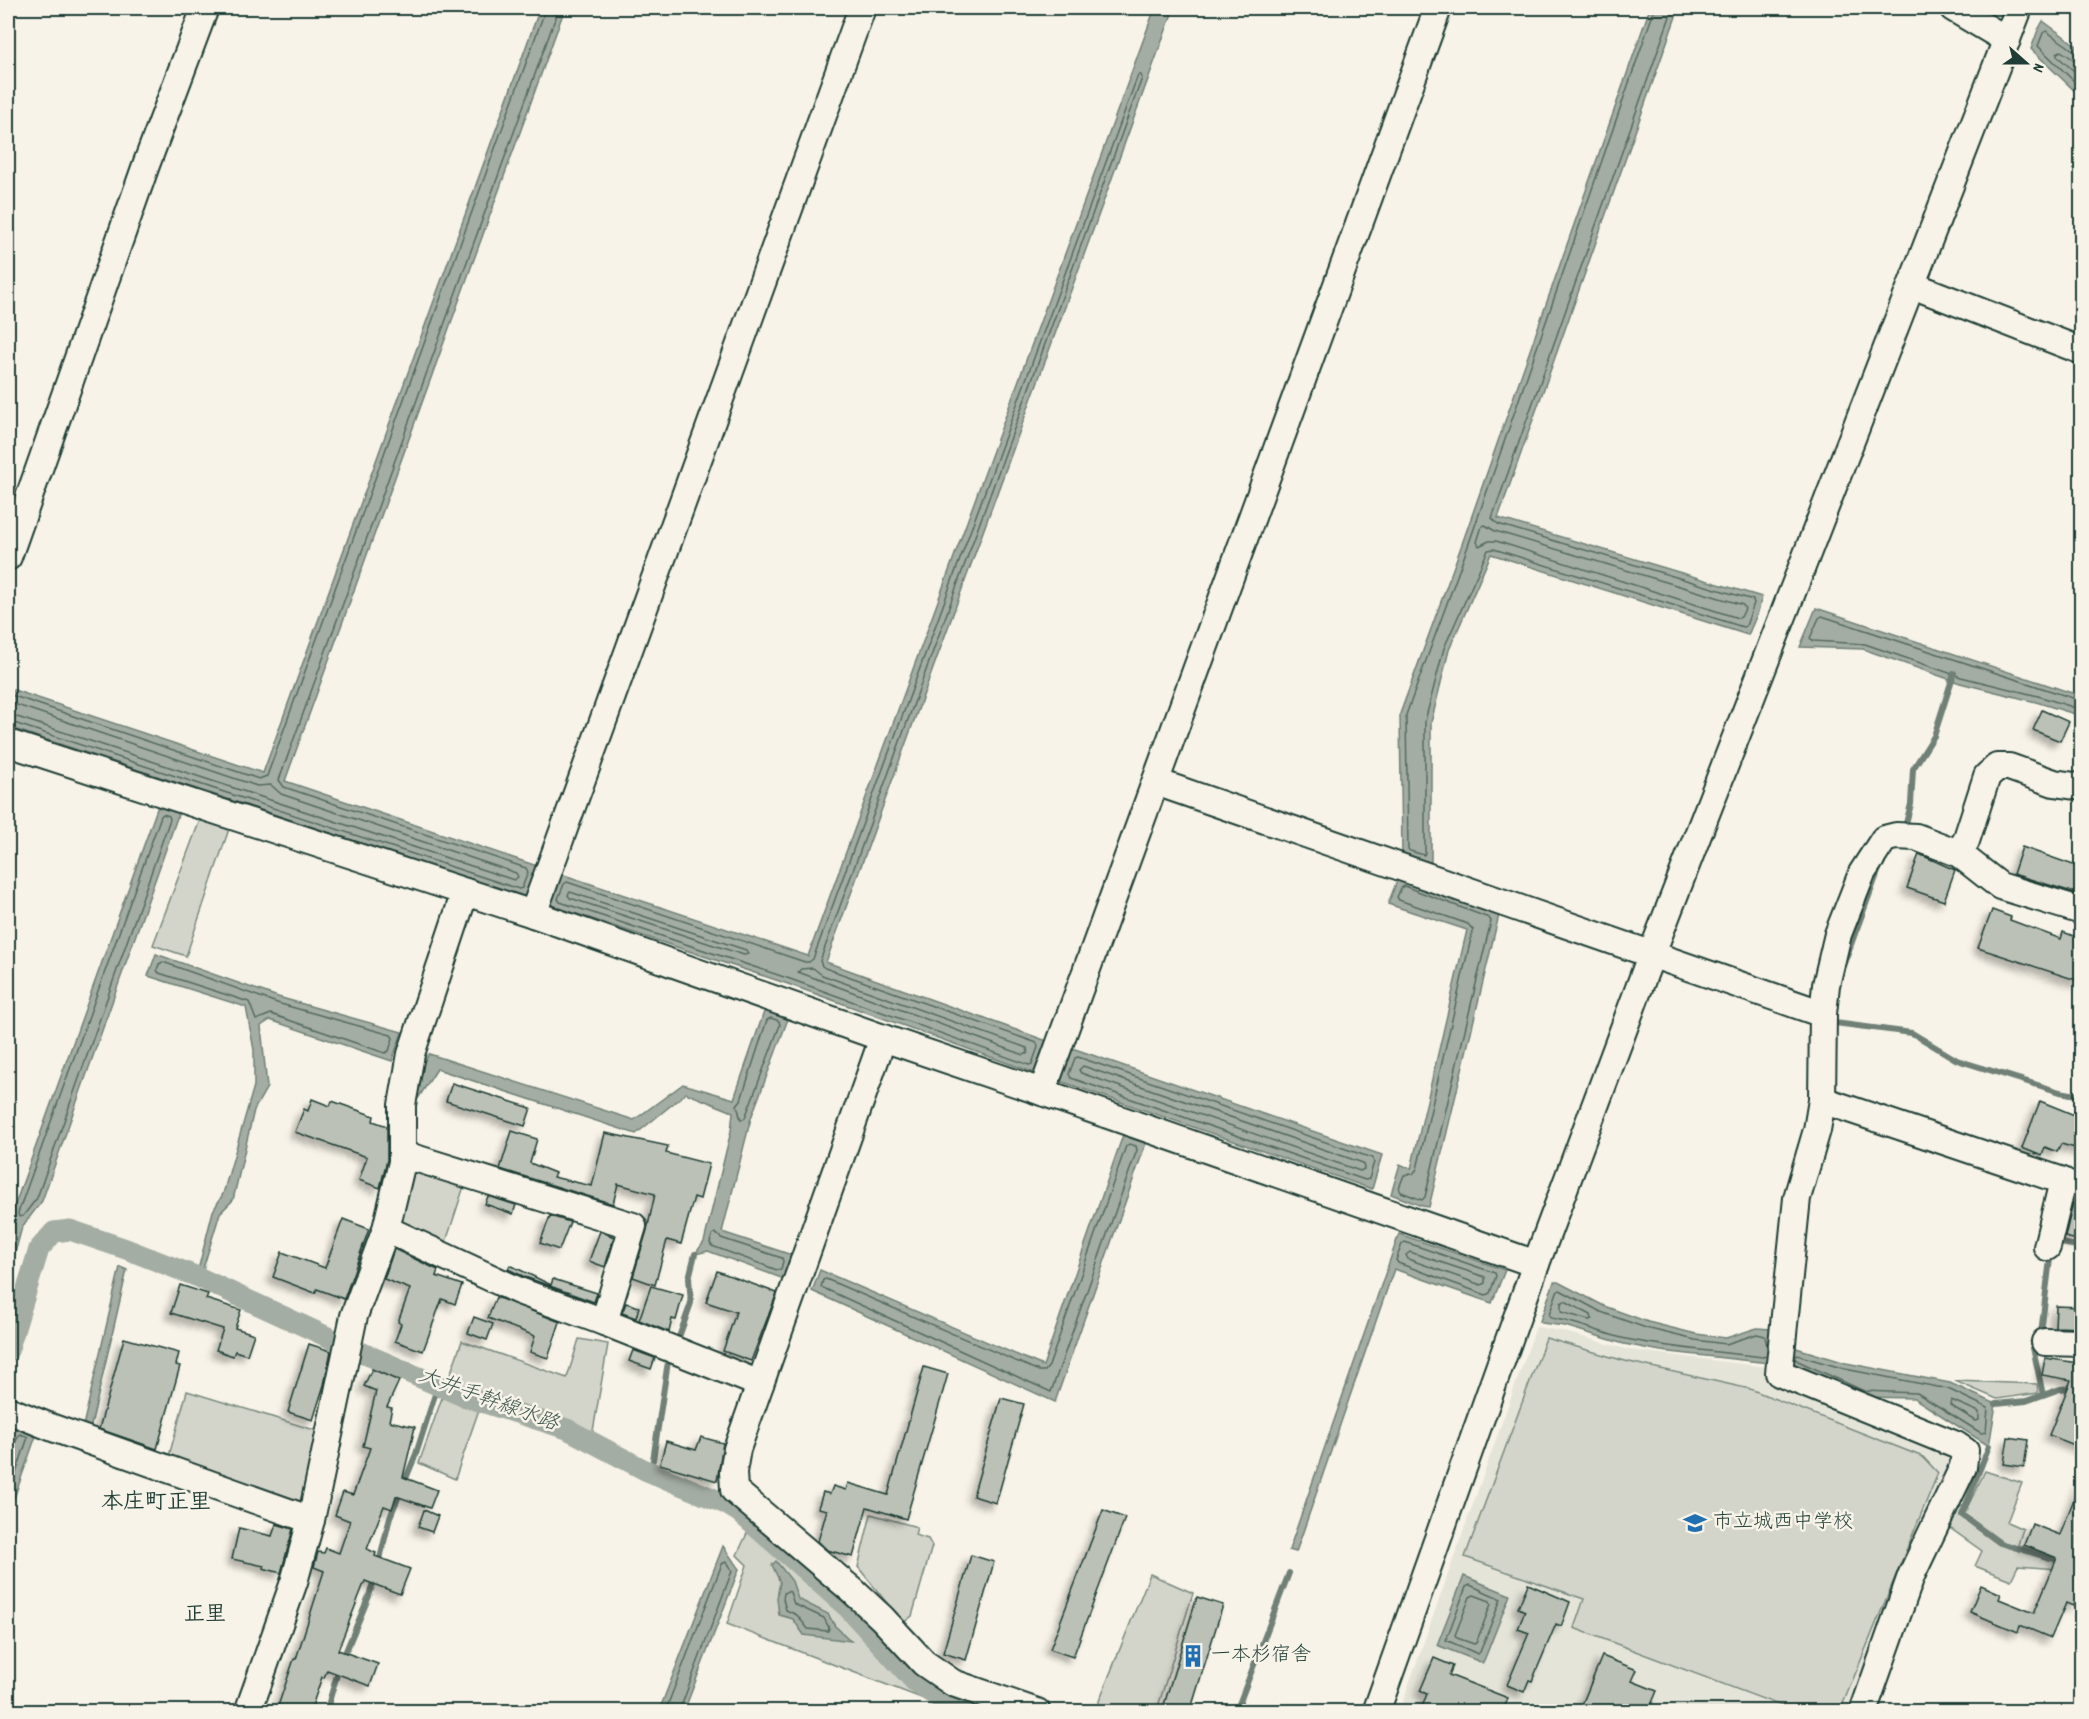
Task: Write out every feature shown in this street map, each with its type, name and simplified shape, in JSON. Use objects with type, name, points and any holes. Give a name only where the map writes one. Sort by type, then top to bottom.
[{"type":"street","points":[[8,557],[146,165],[205,8]]},
{"type":"street","points":[[533,914],[862,8]]},
{"type":"street","points":[[1042,1092],[1438,8]]},
{"type":"street","points":[[1953,8],[2007,40]]},
{"type":"street","points":[[1376,1712],[1536,1264],[1652,953],[2019,8]]},
{"type":"street","points":[[1912,285],[2082,351]]},
{"type":"street","points":[[8,743],[533,914],[1536,1264]]},
{"type":"street","points":[[1958,853],[1966,841],[1986,776],[1997,767],[2009,766],[2054,783],[2082,788]]},
{"type":"street","points":[[1156,782],[1823,1014]]},
{"type":"street","points":[[1863,1712],[1911,1576],[1963,1467],[1965,1451],[1956,1445],[1779,1373],[1797,1198],[1817,1130],[1822,1100],[1823,1014],[1838,934],[1863,873],[1884,840],[1896,836],[1916,837],[1958,853],[2000,886],[2082,911]]},
{"type":"street","points":[[248,1712],[294,1582],[311,1520],[354,1316],[386,1229],[402,1162],[402,1105],[411,1054],[465,892]]},
{"type":"street","points":[[883,1038],[737,1449],[733,1472],[734,1490],[853,1591],[924,1663],[953,1683],[1019,1709]]},
{"type":"street","points":[[1822,1100],[2062,1181],[2047,1247]]},
{"type":"street","points":[[402,1162],[415,1158],[633,1227],[604,1322]]},
{"type":"street","points":[[386,1229],[519,1291],[760,1384]]},
{"type":"street","points":[[2045,1342],[2082,1343]]},
{"type":"street","points":[[8,1410],[311,1520]]},
{"type":"shaded area","points":[[201,817],[230,826],[186,956],[153,945]]},
{"type":"shaded area","points":[[422,1166],[466,1180],[445,1245],[405,1229],[399,1220],[410,1171]]},
{"type":"shaded area","name":"市立城西中学校","points":[[1536,1327],[1561,1331],[1630,1350],[1767,1367],[1767,1379],[1942,1449],[1951,1465],[1853,1711],[1399,1712]]},
{"type":"shaded area","name":"市立城西中学校","points":[[1546,1338],[1625,1361],[1750,1389],[1923,1457],[1938,1473],[1840,1711],[1795,1711],[1574,1628],[1584,1599],[1465,1557]]},
{"type":"shaded area","points":[[579,1339],[608,1344],[592,1437],[569,1424],[484,1395],[455,1479],[419,1463],[462,1341],[567,1378]]},
{"type":"shaded area","points":[[1955,1381],[2037,1384],[2038,1393],[1997,1399]]},
{"type":"shaded area","points":[[187,1391],[321,1432],[305,1513],[167,1463]]},
{"type":"shaded area","points":[[1985,1471],[2022,1483],[2007,1522],[2023,1529],[2018,1545],[2054,1558],[2081,1561],[2081,1571],[2018,1566],[2011,1580],[1975,1566],[1982,1551],[1943,1523],[1956,1508],[1969,1504]]},
{"type":"shaded area","points":[[871,1514],[917,1527],[915,1535],[928,1539],[932,1546],[912,1616],[903,1623],[858,1567]]},
{"type":"shaded area","points":[[750,1527],[848,1617],[924,1699],[727,1624],[747,1565],[737,1555]]},
{"type":"shaded area","points":[[1150,1574],[1193,1593],[1158,1707],[1168,1711],[1095,1711]]},
{"type":"water","points":[[540,8],[565,8],[285,781],[537,866],[525,897],[8,727],[8,688],[263,773]]},
{"type":"water","points":[[1155,8],[1174,8],[826,962],[1047,1041],[1035,1073],[788,984],[550,905],[561,874],[808,956]]},
{"type":"water","points":[[1650,8],[1679,8],[1498,518],[1762,597],[1758,612],[1748,635],[1491,554],[1449,650],[1431,723],[1431,862],[1419,861],[1402,855],[1400,714]]},
{"type":"water","points":[[2043,21],[2081,49],[2081,97],[2031,49]]},
{"type":"water","points":[[1816,608],[2081,696],[2081,716],[1960,683],[1863,649],[1800,647]]},
{"type":"water","points":[[158,806],[179,812],[42,1201],[22,1227],[8,1279],[8,1224]]},
{"type":"water","points":[[1398,878],[1499,915],[1429,1207],[1391,1194],[1400,1164],[1411,1169],[1467,930],[1388,904]]},
{"type":"water","points":[[156,954],[278,997],[402,1032],[392,1061],[270,1020],[261,1026],[267,1087],[254,1110],[233,1200],[220,1213],[202,1272],[198,1270],[213,1211],[223,1194],[254,1086],[254,1050],[246,1007],[148,976]]},
{"type":"water","points":[[765,1009],[788,1019],[751,1118],[722,1232],[792,1255],[784,1279],[708,1251],[695,1254],[704,1242],[731,1131],[733,1112],[686,1093],[636,1134],[437,1069],[408,1114],[420,1068],[429,1054],[634,1120],[683,1084],[734,1099]]},
{"type":"water","points":[[1072,1048],[1382,1155],[1372,1189],[1060,1081]]},
{"type":"water","points":[[1123,1135],[1146,1143],[1055,1402],[812,1291],[820,1270],[1043,1366]]},
{"type":"water","points":[[1399,1234],[1505,1270],[1492,1303],[1394,1269],[1296,1552],[1289,1550]]},
{"type":"water","points":[[120,1267],[127,1270],[90,1430],[83,1426]]},
{"type":"water","points":[[1554,1282],[1604,1306],[1648,1322],[1696,1334],[1726,1338],[1757,1328],[1771,1329],[1793,1347],[1846,1363],[1950,1383],[1996,1404],[1989,1446],[1914,1398],[1863,1397],[1788,1362],[1769,1363],[1661,1351],[1624,1344],[1565,1326],[1542,1323],[1540,1321]]},
{"type":"water","points":[[16,1425],[37,1433],[8,1515],[8,1447]]},
{"type":"water","points":[[723,1546],[739,1569],[684,1711],[659,1711]]},
{"type":"water","points":[[776,1561],[792,1581],[798,1599],[828,1614],[835,1626],[851,1641],[804,1635],[793,1619],[779,1615],[777,1598],[780,1582],[772,1565]]},
{"type":"water","points":[[1464,1576],[1510,1595],[1483,1663],[1437,1645]]},
{"type":"building","points":[[2042,710],[2069,722],[2060,741],[2033,730]]},
{"type":"building","points":[[2022,847],[2082,868],[2082,895],[2013,874]]},
{"type":"building","points":[[1919,854],[1955,870],[1944,901],[1907,888]]},
{"type":"building","points":[[1992,910],[2011,917],[2010,920],[2061,939],[2063,932],[2082,939],[2082,982],[1978,948]]},
{"type":"building","points":[[452,1083],[531,1108],[525,1126],[446,1101]]},
{"type":"building","points":[[312,1099],[330,1106],[332,1101],[374,1116],[373,1121],[387,1126],[387,1160],[380,1188],[359,1180],[367,1157],[295,1132],[304,1109],[308,1111]]},
{"type":"building","points":[[2040,1101],[2082,1118],[2082,1150],[2061,1144],[2057,1152],[2045,1147],[2042,1156],[2022,1148]]},
{"type":"building","points":[[512,1131],[537,1139],[530,1163],[555,1173],[553,1177],[592,1186],[605,1133],[668,1146],[666,1153],[709,1164],[700,1199],[694,1197],[681,1244],[667,1240],[655,1285],[633,1277],[655,1194],[618,1184],[613,1204],[500,1169]]},
{"type":"building","points":[[488,1196],[516,1205],[513,1214],[485,1204]]},
{"type":"building","points":[[2073,1203],[2082,1205],[2082,1223],[2077,1240],[2065,1237]]},
{"type":"building","points":[[550,1216],[570,1222],[559,1250],[540,1243]]},
{"type":"building","points":[[343,1219],[369,1229],[344,1299],[317,1289],[315,1293],[273,1277],[282,1252],[325,1268]]},
{"type":"building","points":[[600,1231],[614,1237],[605,1267],[589,1261]]},
{"type":"building","points":[[394,1249],[438,1270],[436,1276],[462,1285],[455,1304],[442,1299],[423,1351],[395,1341],[401,1324],[398,1322],[410,1289],[384,1279]]},
{"type":"building","points":[[510,1265],[551,1285],[553,1279],[597,1293],[594,1302],[525,1277],[508,1269]]},
{"type":"building","points":[[717,1271],[777,1293],[751,1361],[723,1351],[736,1312],[706,1302]]},
{"type":"building","points":[[180,1285],[208,1294],[206,1299],[241,1310],[235,1328],[254,1334],[247,1355],[235,1351],[233,1356],[216,1350],[223,1329],[171,1313]]},
{"type":"building","points":[[651,1286],[683,1295],[676,1320],[672,1319],[669,1332],[639,1320]]},
{"type":"building","points":[[496,1297],[560,1322],[548,1358],[530,1352],[535,1336],[488,1318]]},
{"type":"building","points":[[626,1303],[639,1307],[636,1318],[622,1313]]},
{"type":"building","points":[[2056,1306],[2082,1307],[2082,1328],[2055,1327]]},
{"type":"building","points":[[474,1317],[493,1324],[487,1340],[468,1333]]},
{"type":"building","points":[[124,1338],[179,1353],[176,1365],[180,1366],[157,1449],[99,1429]]},
{"type":"building","points":[[309,1344],[331,1351],[324,1385],[313,1420],[288,1412]]},
{"type":"building","points":[[633,1350],[655,1358],[651,1369],[629,1361]]},
{"type":"building","points":[[2045,1358],[2078,1363],[2079,1358],[2082,1358],[2082,1448],[2049,1435],[2071,1380],[2042,1375]]},
{"type":"building","points":[[924,1367],[948,1374],[906,1519],[867,1507],[853,1557],[827,1550],[818,1541],[827,1510],[818,1508],[823,1492],[830,1494],[833,1486],[846,1490],[848,1483],[888,1495]]},
{"type":"building","points":[[372,1369],[399,1381],[387,1407],[392,1408],[389,1421],[415,1427],[403,1477],[437,1490],[430,1508],[396,1496],[392,1509],[384,1506],[367,1549],[376,1553],[375,1556],[410,1569],[400,1594],[365,1581],[338,1650],[378,1664],[370,1686],[327,1670],[324,1678],[322,1677],[310,1712],[276,1712],[294,1659],[296,1659],[324,1571],[314,1567],[318,1552],[324,1553],[326,1548],[339,1553],[350,1521],[335,1515],[343,1492],[353,1495],[370,1448],[363,1446],[376,1391],[364,1386]]},
{"type":"building","points":[[1001,1398],[1024,1404],[996,1503],[973,1496]]},
{"type":"building","points":[[701,1437],[723,1443],[717,1481],[660,1464],[666,1441],[696,1450]]},
{"type":"building","points":[[2008,1437],[2028,1440],[2024,1467],[2004,1464]]},
{"type":"building","points":[[2081,1481],[2082,1584],[2073,1606],[2066,1603],[2051,1638],[2020,1625],[2018,1632],[1970,1612],[1981,1585],[2001,1594],[1999,1599],[2034,1613],[2057,1558],[2024,1545],[2032,1524],[2060,1535]]},
{"type":"building","points":[[424,1510],[438,1516],[432,1532],[418,1527]]},
{"type":"building","points":[[1103,1510],[1125,1518],[1073,1657],[1050,1649]]},
{"type":"building","points":[[276,1524],[293,1529],[281,1573],[263,1568],[264,1566],[232,1559],[239,1528],[272,1536]]},
{"type":"building","points":[[971,1555],[994,1562],[966,1660],[943,1653]]},
{"type":"building","points":[[1528,1584],[1570,1602],[1561,1626],[1556,1624],[1532,1681],[1529,1680],[1524,1692],[1507,1685],[1529,1633],[1518,1629],[1525,1611],[1518,1608]]},
{"type":"building","name":"一本杉宿舎","points":[[1197,1597],[1223,1605],[1190,1712],[1176,1712],[1163,1708]]},
{"type":"building","points":[[1602,1656],[1637,1670],[1632,1681],[1657,1691],[1648,1712],[1579,1712]]},
{"type":"building","points":[[1434,1658],[1453,1666],[1449,1675],[1508,1698],[1503,1712],[1420,1712],[1427,1694],[1420,1691]]},
{"type":"waterway","points":[[1905,827],[1911,804],[1913,769],[1934,736],[1954,673]]},
{"type":"waterway","points":[[1843,966],[1879,869]]},
{"type":"waterway","points":[[1835,1017],[1835,1023],[1912,1033],[1957,1060],[2060,1092],[2082,1096]]},
{"type":"waterway","name":"大井手幹線水路","points":[[8,1351],[39,1249],[54,1232],[70,1230],[126,1249],[198,1277],[358,1351],[463,1396],[567,1429],[645,1470],[726,1504],[739,1512],[847,1607],[916,1683],[939,1698],[986,1712]]},
{"type":"waterway","points":[[2056,1242],[2082,1247]]},
{"type":"waterway","points":[[679,1337],[691,1303],[689,1278],[695,1254]]},
{"type":"waterway","points":[[2043,1395],[2032,1343],[2041,1333],[2050,1259]]},
{"type":"waterway","points":[[653,1460],[669,1355]]},
{"type":"waterway","points":[[379,1563],[390,1517],[416,1454],[438,1385]]},
{"type":"waterway","points":[[1996,1404],[2026,1401],[2060,1389],[2075,1388]]},
{"type":"waterway","points":[[1989,1446],[1962,1515],[2000,1543],[2063,1562]]},
{"type":"waterway","points":[[1236,1712],[1289,1573]]},
{"type":"waterway","points":[[343,1658],[375,1576]]},
{"type":"waterway","points":[[326,1712],[339,1668]]},
{"type":"place","name":"市立城西中学校","points":[[1695,1523]]},
{"type":"place","name":"一本杉宿舎","points":[[1193,1656]]},
{"type":"district","name":"本庄町正里","points":[[156,1503]]},
{"type":"district","name":"正里","points":[[205,1616]]}]
